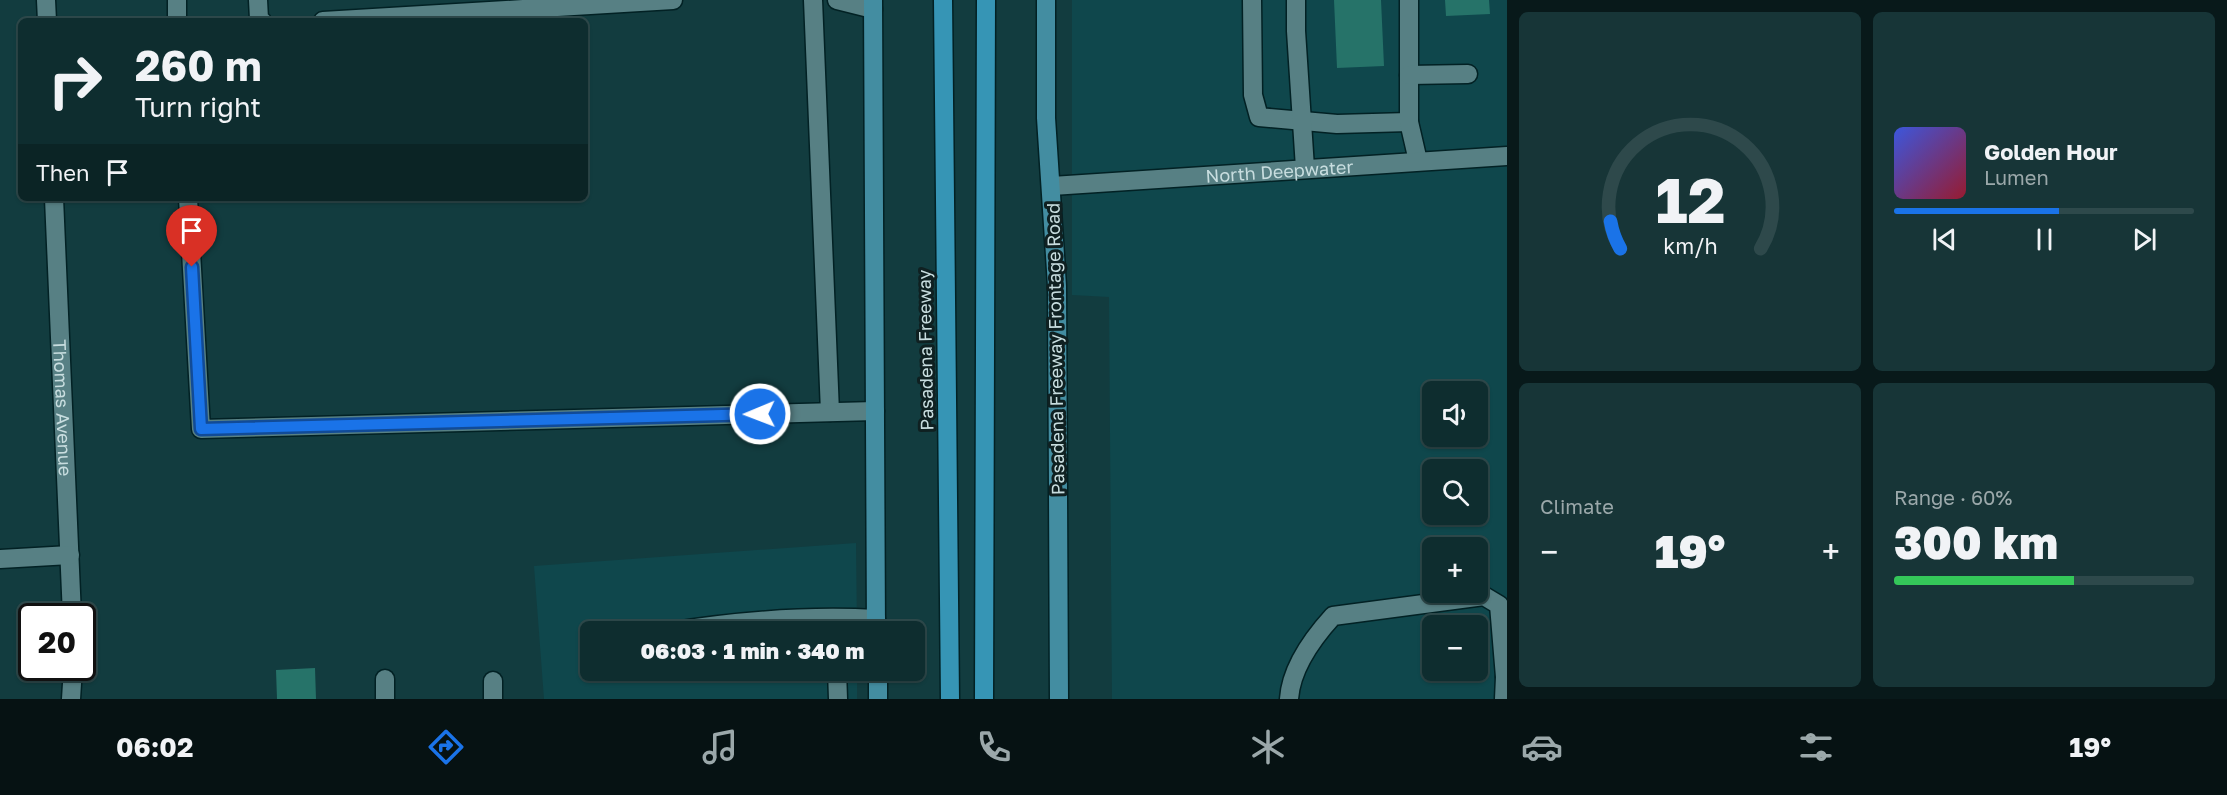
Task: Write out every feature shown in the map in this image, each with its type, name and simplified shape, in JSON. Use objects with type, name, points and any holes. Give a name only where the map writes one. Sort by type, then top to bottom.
[{"type":"highway","name":"Pasadena Freeway","points":[[943,0],[950,699]]},
{"type":"highway","points":[[984,699],[986,0]]},
{"type":"main road","name":"Pasadena Freeway Frontage Road","points":[[1046,0],[1046,118],[1052,186],[1057,298],[1059,699]]},
{"type":"main road","points":[[873,5],[876,621]]},
{"type":"main road","points":[[878,681],[878,699]]},
{"type":"street","points":[[46,0],[47,18]]},
{"type":"street","points":[[177,0],[177,18]]},
{"type":"street","points":[[258,0],[259,18]]},
{"type":"street","points":[[373,18],[673,0]]},
{"type":"street","points":[[813,0],[830,412]]},
{"type":"street","points":[[837,0],[873,5]]},
{"type":"street","points":[[1252,0],[1253,95],[1259,117],[1336,124],[1409,122]]},
{"type":"street","points":[[1296,0],[1305,168]]},
{"type":"street","points":[[1409,0],[1409,122],[1418,161]]},
{"type":"street","points":[[1409,75],[1468,74]]},
{"type":"street","name":"North Deepwater","points":[[1052,186],[1507,156]]},
{"type":"street","name":"Thomas Avenue","points":[[54,201],[71,603]]},
{"type":"street","points":[[188,201],[201,429],[875,411]]},
{"type":"street","points":[[0,559],[69,555]]},
{"type":"street","points":[[1289,699],[1300,664],[1317,634],[1333,616],[1484,596],[1499,605],[1506,677],[1504,699]]},
{"type":"street","points":[[385,679],[385,699]]},
{"type":"street","points":[[71,699],[72,681]]},
{"type":"street","points":[[837,681],[838,699]]},
{"type":"shaded area","points":[[1072,0],[1507,0],[1507,699],[1112,699],[1109,297],[1072,295]]},
{"type":"shaded area","points":[[856,543],[857,621],[580,621],[580,681],[857,681],[857,699],[544,699],[534,566]]},
{"type":"building","points":[[1334,0],[1381,0],[1384,66],[1337,68]]},
{"type":"building","points":[[1445,0],[1489,0],[1490,14],[1446,16]]},
{"type":"building","points":[[315,668],[316,699],[277,699],[276,670]]},
{"type":"route","points":[[192,267],[201,429],[760,414]]}]
